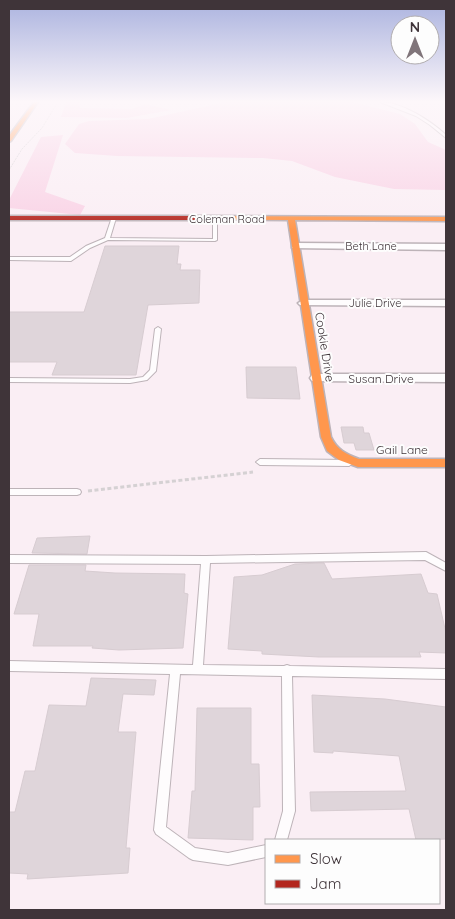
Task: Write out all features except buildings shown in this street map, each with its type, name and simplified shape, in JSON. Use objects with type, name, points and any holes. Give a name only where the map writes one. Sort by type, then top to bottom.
[{"type":"street","name":"Coleman Road","points":[[9,218],[446,219]]},
{"type":"street","name":"Cookie Drive","points":[[291,219],[326,437],[331,448],[358,463]]},
{"type":"street","name":"Beth Lane","points":[[295,246],[446,246]]},
{"type":"street","name":"Julie Drive","points":[[304,303],[446,303]]},
{"type":"street","name":"Susan Drive","points":[[316,378],[446,378]]},
{"type":"street","name":"Gail Lane","points":[[358,463],[446,463]]},
{"type":"lane","points":[[107,239],[114,218]]},
{"type":"lane","points":[[9,259],[71,258],[88,247],[107,239],[215,240],[215,219]]},
{"type":"lane","points":[[9,380],[130,381],[145,379],[153,371],[158,329]]},
{"type":"lane","points":[[260,462],[358,463]]},
{"type":"lane","points":[[9,492],[77,492]]},
{"type":"lane","points":[[9,561],[426,556],[446,567]]},
{"type":"lane","points":[[198,668],[206,560]]},
{"type":"lane","points":[[9,666],[446,674]]},
{"type":"lane","points":[[175,669],[160,830],[193,854],[228,859],[265,851]]},
{"type":"lane","points":[[281,839],[289,811],[287,670]]},
{"type":"path","points":[[9,170],[26,145]]},
{"type":"path","points":[[77,492],[257,472],[260,462]]},
{"type":"shaded area","points":[[37,145],[60,145],[45,192],[85,206],[80,215],[9,208],[9,200]]},
{"type":"shaded area","points":[[66,145],[434,145],[446,150],[446,190],[394,189],[335,177],[292,161],[263,158],[117,156],[75,153]]},
{"type":"traffic: slow","points":[[197,218],[446,219]]},
{"type":"traffic: slow","points":[[291,219],[326,437],[331,448],[343,457],[358,463],[446,463]]},
{"type":"traffic: jam","points":[[9,218],[197,218]]}]
